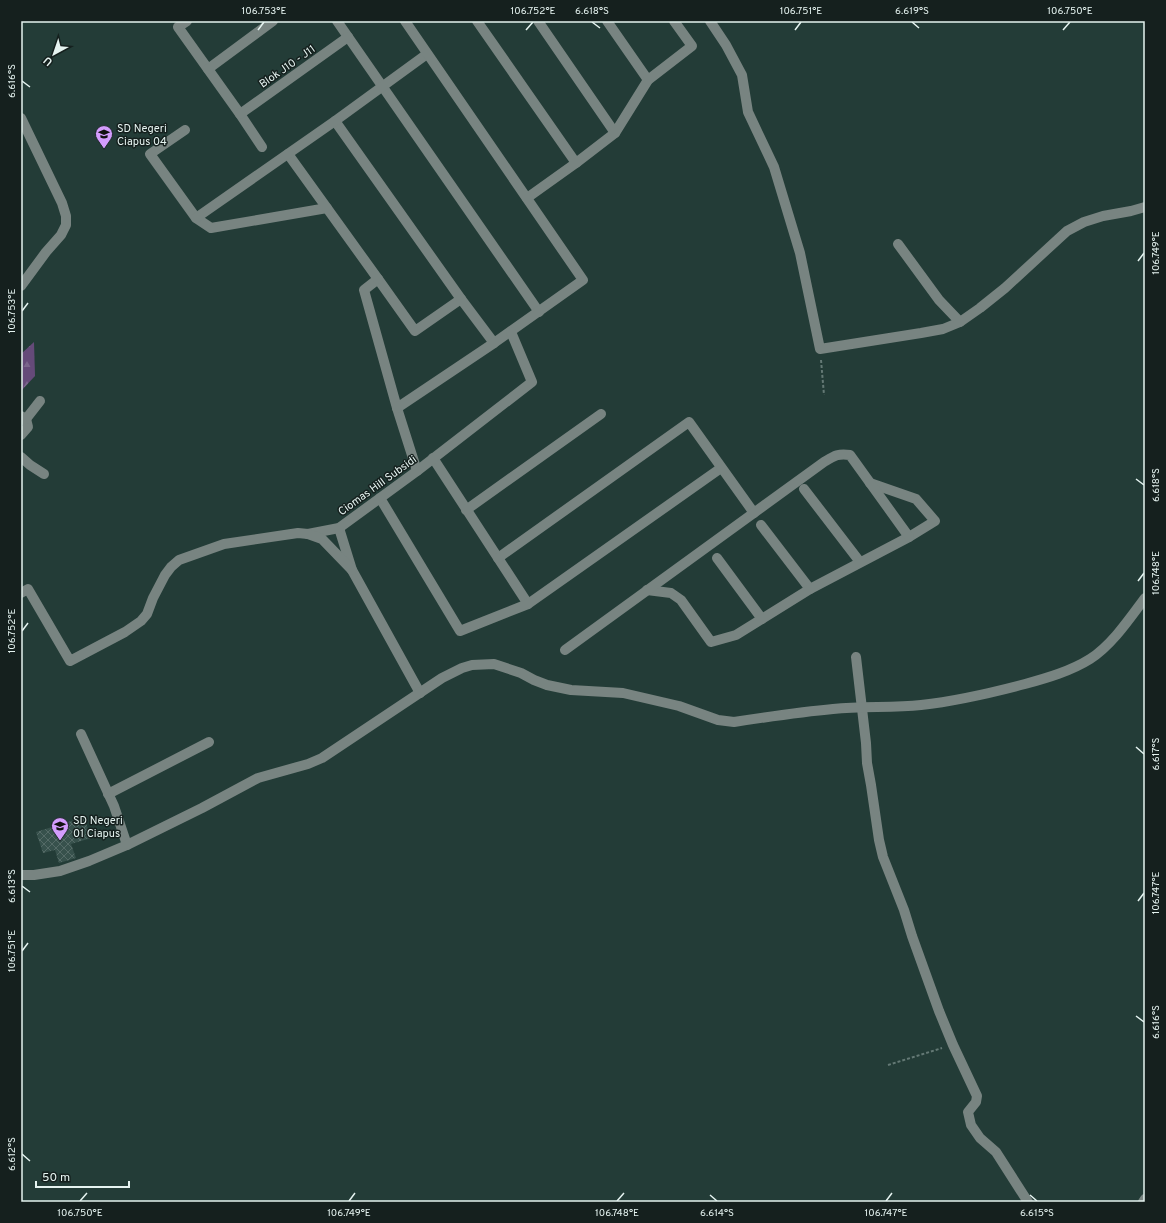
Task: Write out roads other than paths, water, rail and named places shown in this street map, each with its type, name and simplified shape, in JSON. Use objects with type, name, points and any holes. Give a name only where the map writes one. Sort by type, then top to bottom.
[{"type":"street","points":[[187,21],[178,27],[262,147]]},
{"type":"street","points":[[208,69],[273,21]]},
{"type":"street","points":[[336,21],[539,312]]},
{"type":"street","points":[[397,408],[511,332],[583,280],[405,21]]},
{"type":"street","points":[[477,21],[576,163]]},
{"type":"street","points":[[538,21],[615,133]]},
{"type":"street","points":[[607,21],[648,80]]},
{"type":"street","points":[[527,198],[615,133],[648,80],[692,46],[674,21]]},
{"type":"street","points":[[710,21],[726,45],[742,75],[748,112],[774,167],[800,253],[820,349],[943,329],[960,322],[1004,288],[1067,231],[1084,222],[1103,216],[1132,211],[1145,206]]},
{"type":"street","name":"Blok J10 - J11","points":[[240,114],[348,37]]},
{"type":"street","points":[[196,218],[335,121],[427,54]]},
{"type":"street","points":[[21,118],[62,203],[66,216],[66,225],[61,235],[46,252],[21,286]]},
{"type":"street","points":[[335,121],[461,299],[494,343]]},
{"type":"street","points":[[185,130],[150,154],[196,218],[211,228],[327,208]]},
{"type":"street","points":[[288,154],[415,331],[461,299]]},
{"type":"street","points":[[898,244],[939,300],[960,322]]},
{"type":"street","points":[[378,279],[364,290],[397,408],[417,471]]},
{"type":"street","name":"Ciomas Hill Subsidi","points":[[420,693],[352,570],[339,528],[417,471],[532,382],[511,332]]},
{"type":"street","points":[[21,435],[28,427],[23,418],[40,400]]},
{"type":"street","points":[[466,510],[602,414]]},
{"type":"street","points":[[498,558],[689,422],[754,513]]},
{"type":"street","points":[[565,650],[834,456],[842,454],[850,455],[909,537]]},
{"type":"street","points":[[21,457],[44,474]]},
{"type":"street","points":[[434,458],[466,510],[528,604]]},
{"type":"street","points":[[380,498],[460,631],[528,604],[721,468]]},
{"type":"street","points":[[648,590],[671,593],[682,600],[711,642],[736,635],[810,589],[909,537],[935,521],[916,499],[870,484]]},
{"type":"street","points":[[804,489],[860,562]]},
{"type":"street","points":[[761,525],[810,589]]},
{"type":"street","points":[[308,534],[339,528]]},
{"type":"street","points":[[21,593],[28,589],[70,661],[124,632],[141,621],[147,614],[153,598],[165,575],[179,560],[224,544],[298,533],[308,534],[322,539],[352,570]]},
{"type":"street","points":[[717,558],[762,619]]},
{"type":"street","points":[[21,875],[34,875],[60,871],[127,845],[202,808],[258,778],[308,764],[322,758],[442,678],[462,668],[472,665],[494,664],[514,670],[547,685],[571,690],[623,693],[679,706],[718,720],[734,722],[834,709],[920,705],[957,700],[998,691],[1041,679],[1071,668],[1091,658],[1107,644],[1126,624],[1145,598]]},
{"type":"street","points":[[856,657],[867,763],[883,857],[904,910],[936,1004],[953,1046],[977,1096],[976,1102],[968,1112],[971,1125],[980,1138],[996,1152],[1028,1202]]},
{"type":"street","points":[[81,734],[114,806],[127,845]]},
{"type":"street","points":[[108,794],[209,742]]},
{"type":"place","name":"SD Negeri Ciapus 04","points":[[104,149]]},
{"type":"place","name":"SD Negeri 01 Ciapus","points":[[60,841]]}]
